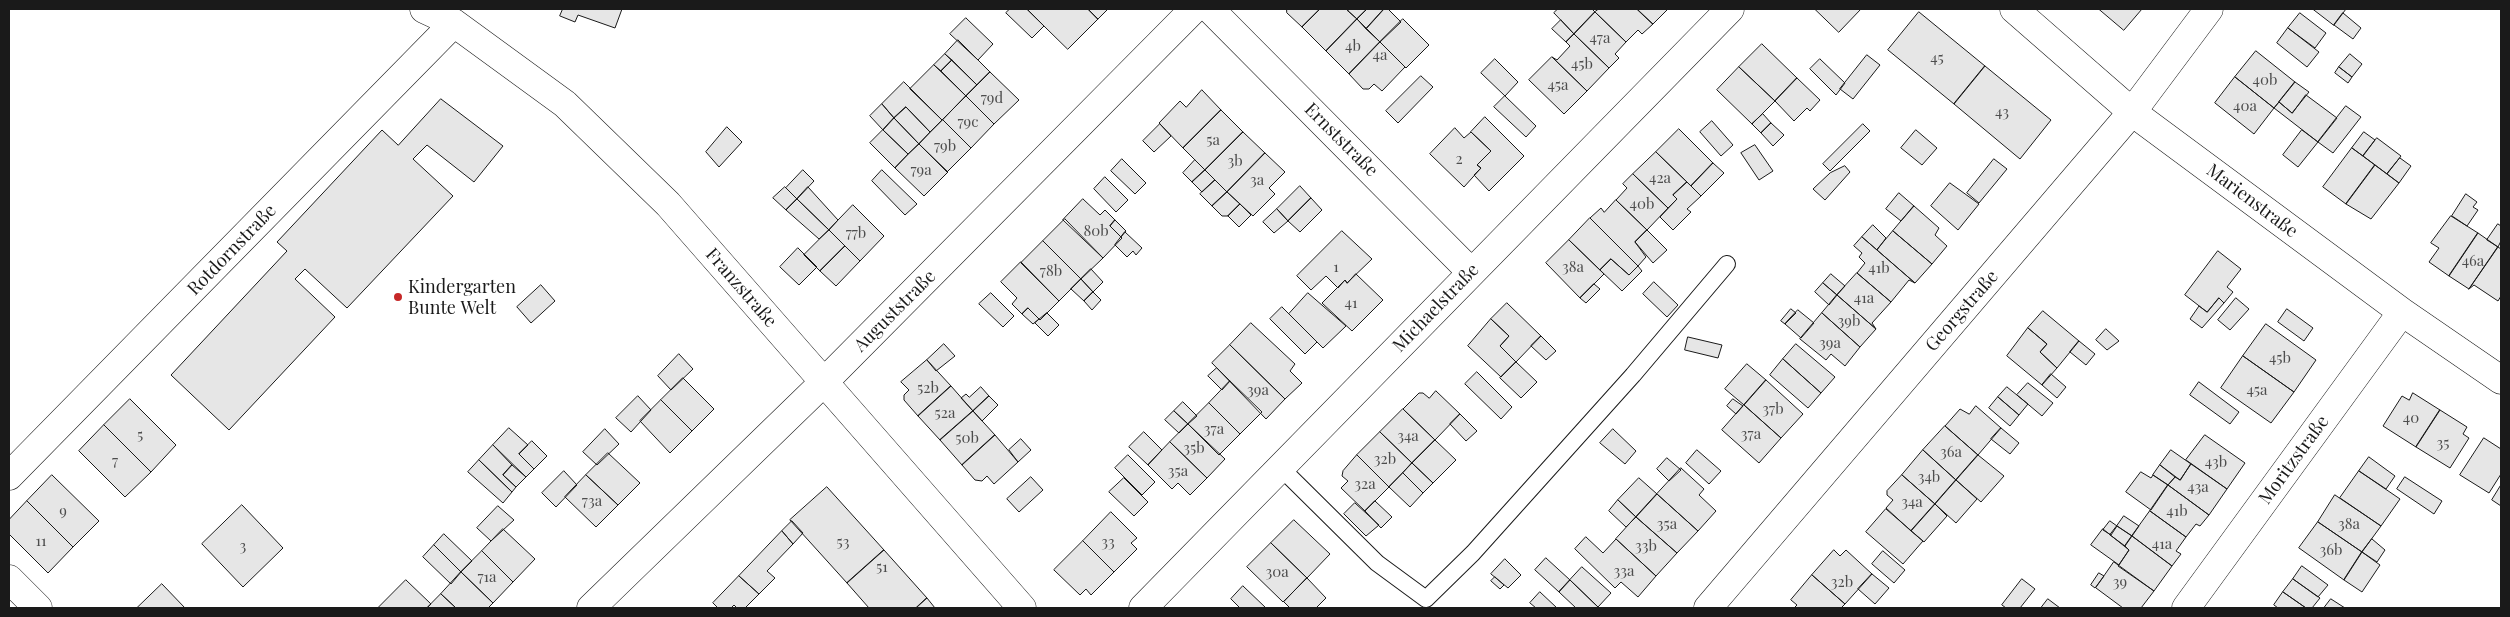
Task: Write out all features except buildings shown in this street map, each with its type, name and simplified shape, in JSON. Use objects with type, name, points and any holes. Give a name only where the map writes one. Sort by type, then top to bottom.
[{"type":"street","name":"Franzstraße","points":[[424,9],[454,23],[565,104],[668,204],[1022,608]]},
{"type":"street","name":"Auguststraße","points":[[591,608],[823,383],[1194,9]]},
{"type":"street","name":"Ernststraße","points":[[1210,9],[1471,272]]},
{"type":"street","name":"Michaelstraße","points":[[1143,608],[1730,9]]},
{"type":"street","name":"Marienstraße","points":[[2014,9],[2132,112],[2402,312],[2501,380]]},
{"type":"street","name":"Georgstraße","points":[[1708,608],[2132,112],[2209,9]]},
{"type":"street","name":"Rotdornstraße","points":[[9,476],[454,23]]},
{"type":"street","name":"Moritzstraße","points":[[2186,608],[2402,312]]},
{"type":"street","points":[[9,578],[38,608]]},
{"type":"lane","points":[[1281,468],[1377,563],[1422,604],[1472,553],[1633,375],[1727,264]]},
{"type":"place","name":"Kindergarten Bunte Welt","points":[[398,297]]}]
